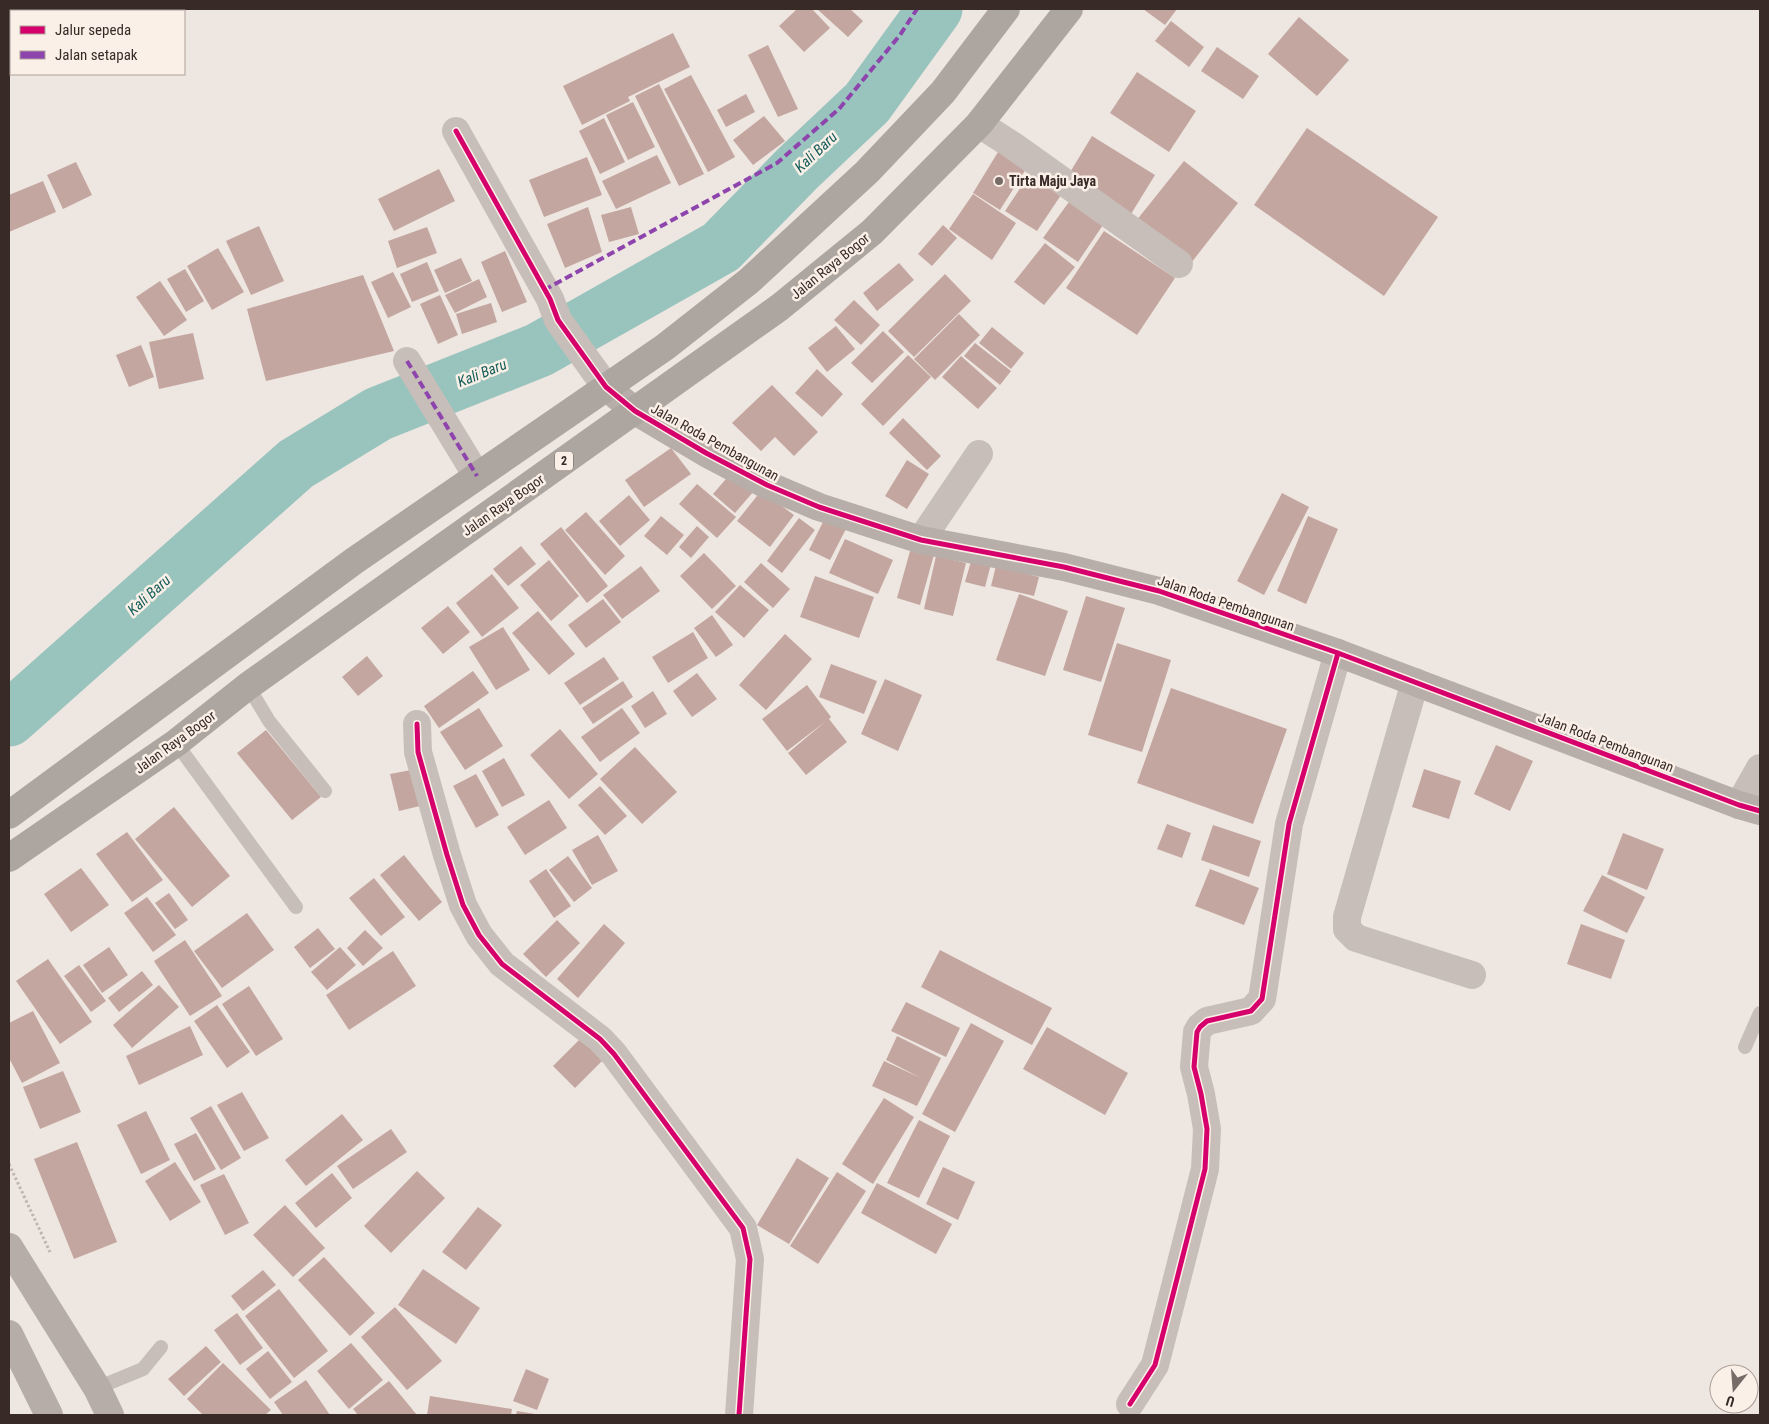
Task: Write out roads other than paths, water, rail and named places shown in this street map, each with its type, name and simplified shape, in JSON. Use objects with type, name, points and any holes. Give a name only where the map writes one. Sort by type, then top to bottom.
[{"type":"highway","points":[[9,815],[354,561],[664,348],[749,281],[867,172],[943,92],[1006,9]]},
{"type":"highway","name":"Jalan Raya Bogor","points":[[9,858],[176,743],[248,686],[780,307],[872,232],[979,124],[1069,9]]},
{"type":"main road","points":[[9,1246],[97,1388],[110,1415]]},
{"type":"main road","points":[[9,1334],[49,1415]]},
{"type":"street","points":[[979,124],[1012,145],[1179,264]]},
{"type":"street","points":[[456,131],[550,299],[558,320],[606,387]]},
{"type":"street","points":[[414,372],[477,476]]},
{"type":"street","name":"Jalan Roda Pembangunan","points":[[606,387],[635,411],[706,454],[767,485],[819,507],[921,540],[1064,567],[1159,591],[1338,653],[1750,808]]},
{"type":"street","points":[[921,540],[979,454]]},
{"type":"street","points":[[1130,1404],[1155,1365],[1205,1169],[1207,1129],[1194,1067],[1197,1032],[1207,1021],[1251,1011],[1262,999],[1289,824],[1338,653]]},
{"type":"street","points":[[1415,682],[1347,917],[1346,929],[1356,938],[1472,975]]},
{"type":"street","points":[[417,724],[418,752],[444,846],[463,905],[479,935],[502,964],[600,1039],[614,1054],[743,1228],[750,1259],[739,1415]]},
{"type":"street","points":[[1750,808],[1760,768]]},
{"type":"lane","points":[[248,686],[269,721],[325,792]]},
{"type":"lane","points":[[176,743],[296,907]]},
{"type":"lane","points":[[1745,1047],[1760,1013]]},
{"type":"lane","points":[[97,1388],[143,1369],[161,1347]]},
{"type":"waterway","name":"Kali Baru","points":[[9,719],[296,464],[378,414],[539,350],[721,247],[797,169],[867,103],[935,9]]},
{"type":"place","name":"Tirta Maju Jaya","points":[[999,181]]}]
